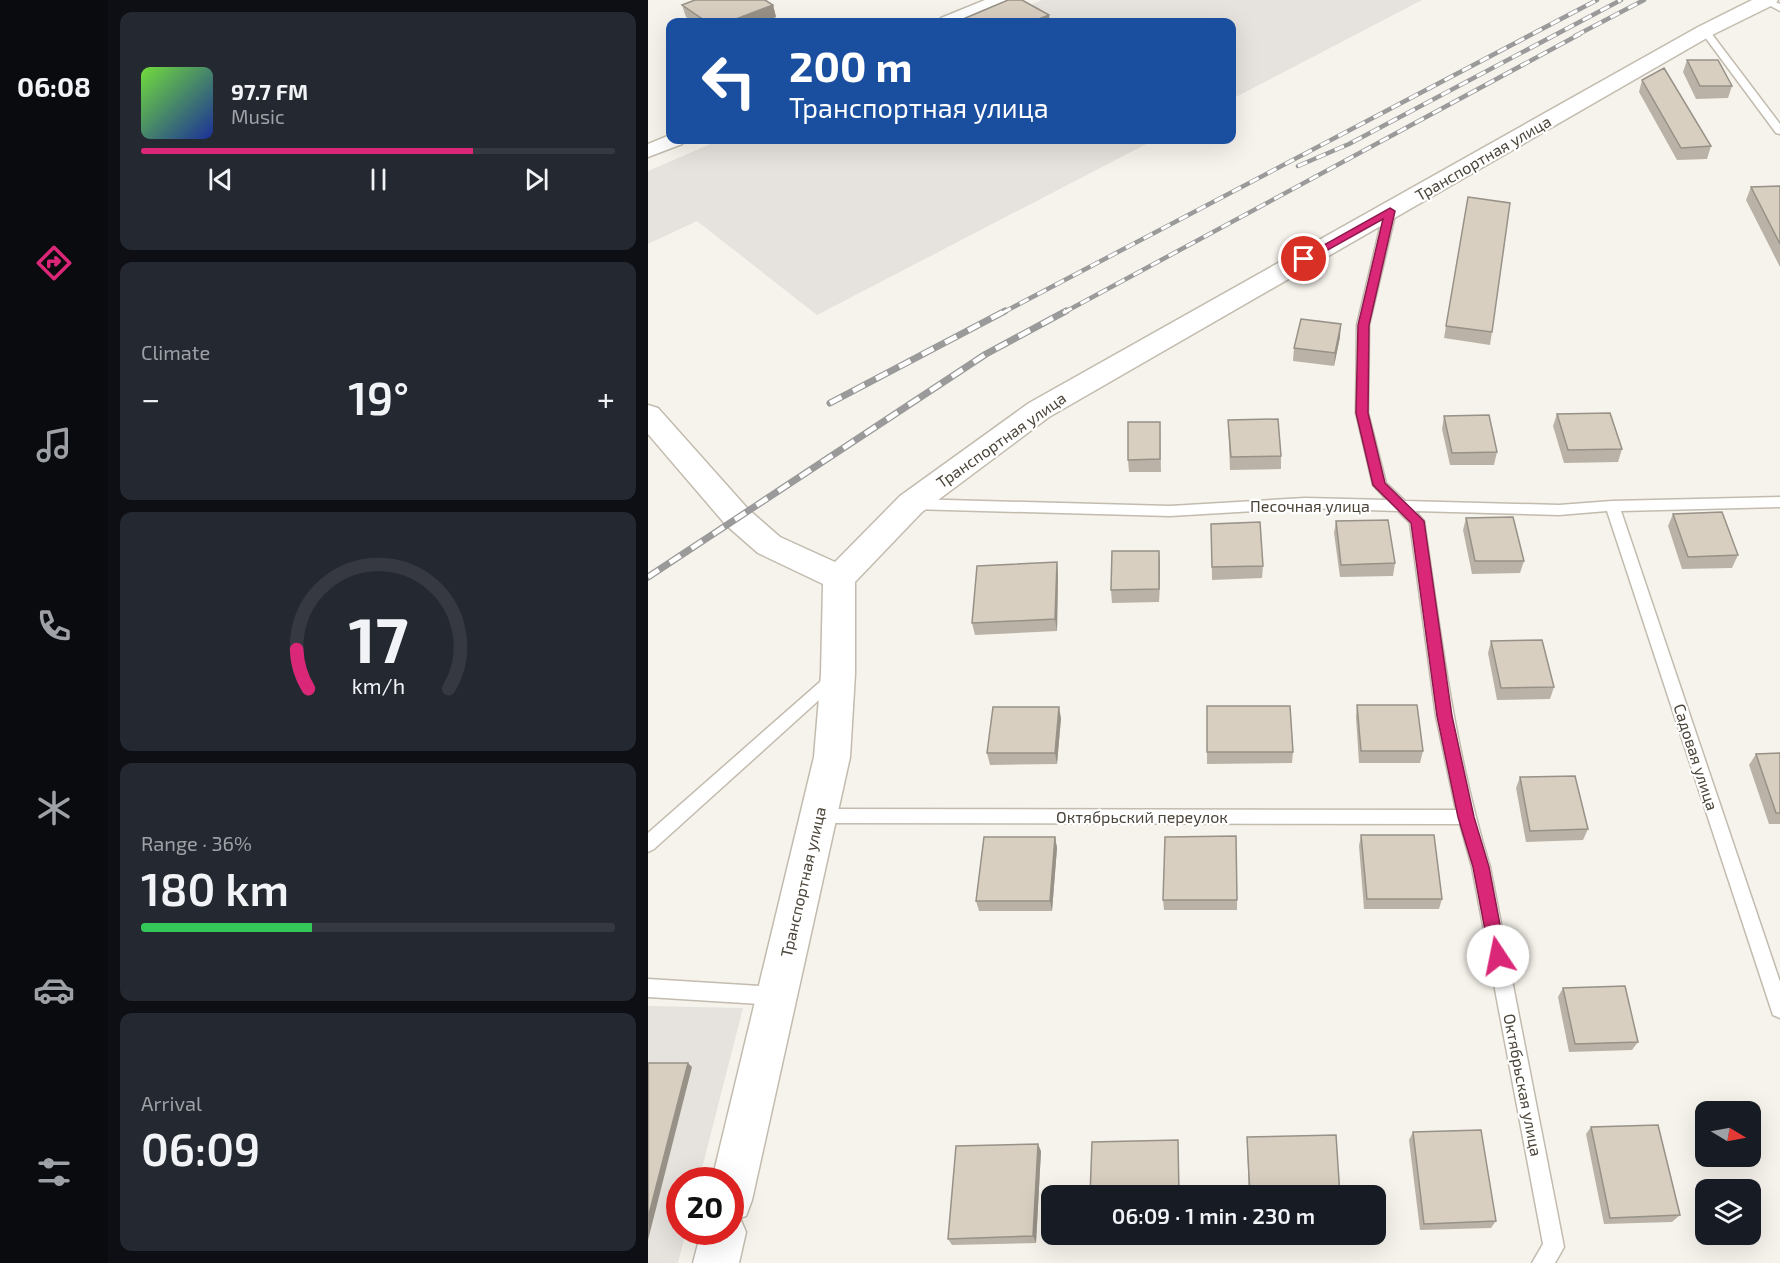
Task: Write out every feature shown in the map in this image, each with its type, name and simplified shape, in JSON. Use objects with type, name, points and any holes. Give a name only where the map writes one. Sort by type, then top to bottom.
[{"type":"street","points":[[958,18],[1001,0]]},
{"type":"street","name":"Транспортная улица","points":[[738,1167],[832,757],[838,674],[839,578],[911,504],[1039,410],[1705,32],[1767,0]]},
{"type":"street","points":[[648,151],[666,144]]},
{"type":"street","points":[[648,415],[737,517],[769,545],[839,578]]},
{"type":"street","points":[[716,1263],[720,1245]]},
{"type":"lane","points":[[1767,0],[1780,8]]},
{"type":"lane","points":[[1705,32],[1780,131]]},
{"type":"lane","name":"Октябрьская улица","points":[[1390,211],[1363,325],[1362,413],[1380,485],[1417,521],[1444,716],[1466,817],[1481,867],[1554,1247],[1542,1263]]},
{"type":"lane","name":"Песочная улица","points":[[911,504],[1170,511],[1305,503],[1559,510],[1612,506],[1780,502]]},
{"type":"lane","name":"Садовая улица","points":[[1612,506],[1780,1009]]},
{"type":"lane","points":[[648,844],[838,674]]},
{"type":"lane","name":"Октябрьский переулок","points":[[818,816],[1466,817]]},
{"type":"lane","points":[[648,988],[777,996]]},
{"type":"shaded area","points":[[1042,0],[1422,0],[1236,97],[1236,18],[999,18]]},
{"type":"shaded area","points":[[711,144],[1146,144],[817,315],[697,221],[648,244],[648,171]]},
{"type":"shaded area","points":[[648,1006],[743,1008],[702,1167],[666,1167],[666,1245],[683,1245],[678,1263],[648,1263]]},
{"type":"building","points":[[695,0],[765,0],[773,5],[739,18],[701,18],[682,5]]},
{"type":"building","points":[[1008,0],[1022,0],[1049,15],[1041,18],[965,18]]},
{"type":"building","points":[[1687,60],[1718,60],[1732,86],[1700,86]]},
{"type":"building","points":[[1664,68],[1711,146],[1681,148],[1642,80]]},
{"type":"building","points":[[1780,186],[1780,244],[1751,187]]},
{"type":"building","points":[[1468,197],[1510,203],[1492,332],[1446,326]]},
{"type":"building","points":[[1301,319],[1341,324],[1335,353],[1294,348]]},
{"type":"building","points":[[1610,413],[1622,449],[1568,450],[1557,414]]},
{"type":"building","points":[[1489,415],[1497,452],[1452,453],[1444,416]]},
{"type":"building","points":[[1278,419],[1281,456],[1231,457],[1228,420]]},
{"type":"building","points":[[1128,422],[1160,422],[1160,459],[1128,460]]},
{"type":"building","points":[[1722,512],[1738,555],[1688,557],[1673,514]]},
{"type":"building","points":[[1513,517],[1524,561],[1475,561],[1466,518]]},
{"type":"building","points":[[1388,520],[1395,563],[1341,565],[1336,521]]},
{"type":"building","points":[[1260,522],[1263,566],[1212,567],[1211,524]]},
{"type":"building","points":[[1112,551],[1159,551],[1159,589],[1111,590]]},
{"type":"building","points":[[1057,562],[1055,619],[972,623],[977,566]]},
{"type":"building","points":[[1542,640],[1554,687],[1501,688],[1491,641]]},
{"type":"building","points":[[1357,705],[1417,705],[1423,751],[1361,751]]},
{"type":"building","points":[[1207,706],[1290,706],[1293,752],[1207,752]]},
{"type":"building","points":[[993,707],[1059,707],[1055,753],[987,753]]},
{"type":"building","points":[[1780,753],[1780,813],[1776,813],[1756,754]]},
{"type":"building","points":[[1575,776],[1588,829],[1530,831],[1520,777]]},
{"type":"building","points":[[1361,835],[1434,835],[1442,899],[1367,899]]},
{"type":"building","points":[[1236,836],[1237,900],[1163,900],[1165,837]]},
{"type":"building","points":[[984,837],[1055,837],[1050,901],[976,901]]},
{"type":"building","points":[[1625,986],[1638,1042],[1575,1044],[1563,988]]},
{"type":"building","points":[[648,1063],[688,1063],[648,1218]]},
{"type":"building","points":[[1658,1125],[1680,1215],[1610,1218],[1591,1127]]},
{"type":"building","points":[[1481,1130],[1496,1221],[1424,1224],[1413,1132]]},
{"type":"building","points":[[1336,1135],[1339,1185],[1249,1185],[1247,1137]]},
{"type":"building","points":[[1178,1140],[1179,1185],[1090,1185],[1092,1142]]},
{"type":"building","points":[[1038,1144],[1033,1236],[948,1239],[956,1146]]},
{"type":"railway","points":[[1002,313],[1597,0]]},
{"type":"railway","points":[[1298,166],[1349,144],[1621,0]]},
{"type":"railway","points":[[1575,36],[1644,0]]},
{"type":"railway","points":[[1063,313],[1580,34]]},
{"type":"railway","points":[[830,403],[1005,311]]},
{"type":"railway","points":[[648,577],[986,354],[1066,311]]},
{"type":"route","points":[[1304,259],[1390,211],[1375,265],[1363,325],[1362,413],[1380,485],[1417,521],[1444,716],[1466,817],[1481,867],[1498,956]]}]
